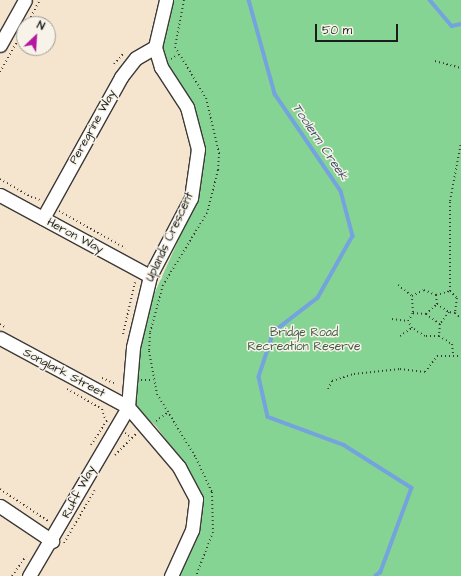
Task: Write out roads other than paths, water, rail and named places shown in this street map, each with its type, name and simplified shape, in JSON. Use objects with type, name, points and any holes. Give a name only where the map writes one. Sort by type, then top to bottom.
[{"type":"street","points":[[0,45],[25,0]]},
{"type":"street","name":"Uplands Crescent","points":[[128,407],[133,347],[150,276],[191,198],[198,149],[187,107],[160,64],[155,47],[166,0]]},
{"type":"street","name":"Peregrine Way","points":[[43,218],[121,77],[136,58],[155,47]]},
{"type":"street","name":"Heron Way","points":[[0,195],[150,276]]},
{"type":"street","name":"Songlark Street","points":[[0,338],[128,407]]},
{"type":"street","points":[[128,407],[147,427],[179,467],[196,500],[192,530],[171,576]]},
{"type":"street","name":"Ruff Way","points":[[29,576],[57,544],[128,407]]},
{"type":"street","points":[[0,506],[57,544]]},
{"type":"waterway","name":"Toolern Creek","points":[[249,0],[275,94],[341,191],[353,236],[318,298],[274,332],[259,377],[268,417],[344,445],[412,488],[381,572],[376,576]]},
{"type":"waterway","name":"Toolern Creek","points":[[430,0],[452,26],[461,24]]},
{"type":"park label","name":"Bridge Road Recreation Reserve","points":[[304,340]]}]
